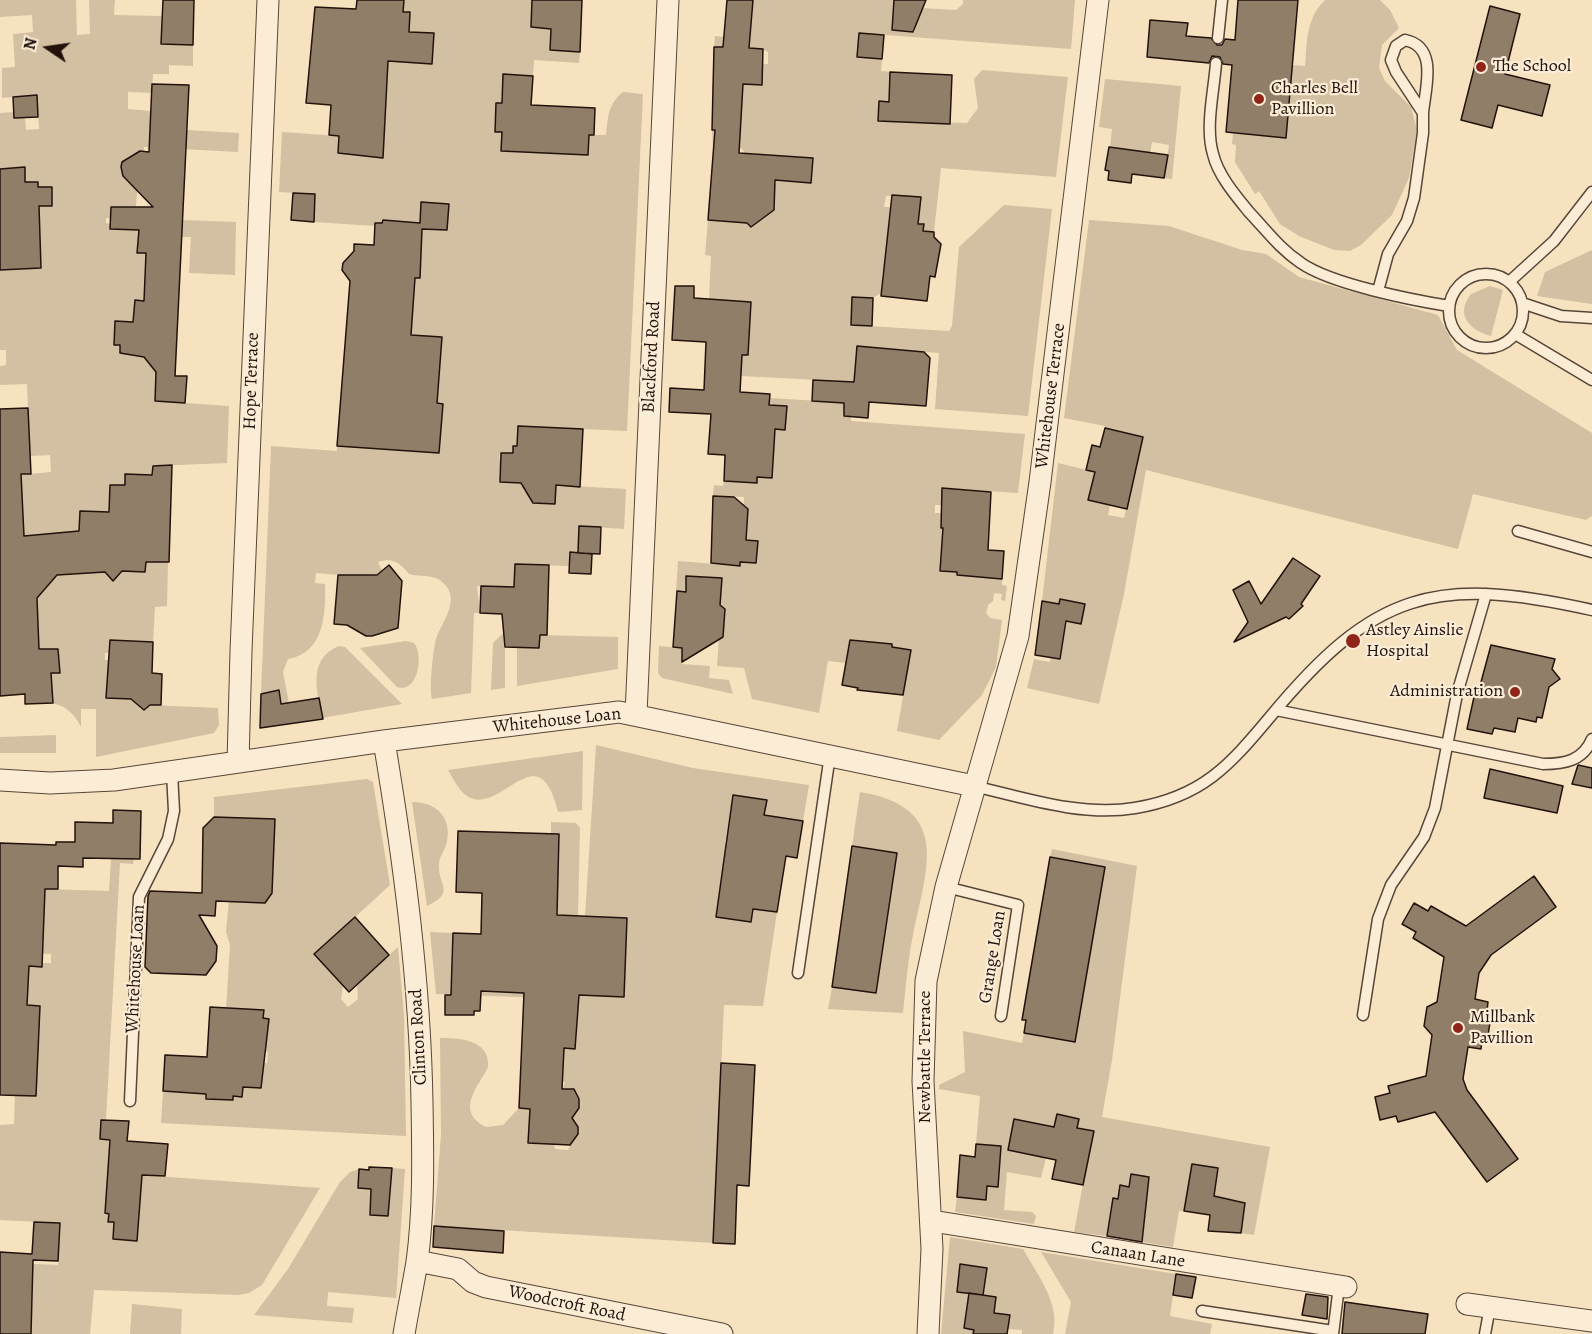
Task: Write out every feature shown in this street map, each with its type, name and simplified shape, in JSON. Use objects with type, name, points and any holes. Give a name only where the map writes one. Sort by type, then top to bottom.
[{"type":"street","name":"Hope Terrace","points":[[238,762],[268,0]]},
{"type":"street","name":"Blackford Road","points":[[636,714],[668,0]]},
{"type":"street","name":"Whitehouse Terrace","points":[[974,786],[1011,666],[1024,602],[1098,0]]},
{"type":"street","name":"Whitehouse Loan","points":[[0,780],[92,782],[603,713],[636,714],[974,786]]},
{"type":"street","name":"Clinton Road","points":[[384,741],[408,895],[421,1054],[423,1150],[417,1261],[404,1334]]},
{"type":"street","name":"Newbattle Terrace","points":[[928,1334],[932,1221],[922,1049],[926,981],[946,887],[974,786]]},
{"type":"street","name":"Canaan Lane","points":[[932,1221],[1342,1286]]},
{"type":"street","name":"Woodcroft Road","points":[[417,1261],[458,1269],[473,1282],[486,1287],[673,1330],[722,1334]]},
{"type":"street","points":[[1467,1304],[1592,1321]]},
{"type":"lane","points":[[1218,38],[1222,0]]},
{"type":"lane","points":[[1378,291],[1388,254],[1407,221],[1414,198],[1423,113],[1427,60],[1419,46],[1405,40],[1393,51],[1393,65],[1423,113]]},
{"type":"lane","points":[[1216,63],[1211,146],[1219,170],[1239,200],[1281,248],[1303,265],[1333,277],[1378,291],[1449,306]]},
{"type":"lane","points":[[1509,282],[1554,241],[1592,192]]},
{"type":"lane","points":[[1491,274],[1509,282],[1517,291],[1522,303],[1523,316],[1515,333],[1500,345],[1488,348],[1475,346],[1463,340],[1455,331],[1449,306],[1457,288],[1472,277],[1491,274]]},
{"type":"lane","points":[[1522,303],[1562,316],[1592,318]]},
{"type":"lane","points":[[1515,333],[1592,380]]},
{"type":"lane","points":[[1518,531],[1592,552]]},
{"type":"lane","points":[[974,786],[1074,808],[1120,810],[1150,805],[1198,787],[1233,762],[1276,710],[1329,654],[1391,609],[1437,595],[1486,594],[1539,598],[1592,610]]},
{"type":"lane","points":[[1363,1015],[1378,919],[1391,885],[1430,825],[1439,792],[1445,746],[1465,660],[1486,594]]},
{"type":"lane","points":[[1276,710],[1543,764],[1557,764],[1582,755],[1592,739]]},
{"type":"lane","points":[[798,973],[830,754]]},
{"type":"lane","name":"Whitehouse Loan","points":[[130,1101],[139,897],[168,838],[174,811],[172,773]]},
{"type":"lane","name":"Grange Loan","points":[[946,887],[1018,905],[1001,1016]]},
{"type":"lane","points":[[1202,1311],[1333,1332],[1342,1286]]},
{"type":"lane","points":[[1485,1334],[1490,1307]]},
{"type":"shaded area","points":[[0,0],[76,0],[77,35],[90,34],[89,0],[115,0],[114,15],[162,16],[161,43],[193,45],[193,66],[169,65],[169,74],[153,74],[152,93],[128,92],[128,109],[151,111],[151,128],[239,133],[238,152],[144,147],[144,151],[138,152],[138,158],[126,159],[121,167],[123,176],[138,180],[136,206],[111,208],[110,218],[106,218],[110,229],[147,230],[137,253],[146,253],[145,266],[180,267],[158,301],[135,301],[132,322],[115,321],[114,345],[120,345],[120,353],[132,353],[132,356],[176,358],[176,376],[155,401],[229,406],[227,463],[153,466],[152,475],[125,474],[125,485],[110,485],[109,512],[80,511],[79,531],[0,538],[23,518],[18,475],[51,472],[50,455],[30,456],[27,384],[0,385],[0,366],[6,365],[6,350],[0,350],[0,270],[40,268],[6,207],[52,205],[52,187],[38,187],[38,182],[25,182],[24,168],[0,169],[0,113],[14,112],[14,118],[25,118],[26,130],[39,129],[37,95],[2,98],[2,68],[15,67],[13,34],[33,32],[32,15],[0,17]]},
{"type":"shaded area","points":[[404,0],[532,0],[531,27],[551,29],[550,50],[580,52],[579,63],[534,60],[533,76],[503,74],[502,103],[496,103],[495,132],[502,132],[502,151],[588,155],[589,135],[606,135],[607,122],[614,101],[623,92],[643,94],[627,431],[519,426],[518,435],[531,447],[513,446],[513,453],[500,453],[499,459],[531,461],[501,468],[500,482],[530,484],[529,496],[533,503],[556,485],[626,489],[624,529],[580,526],[578,553],[570,553],[569,566],[515,564],[514,587],[477,586],[480,613],[474,613],[471,693],[432,699],[431,678],[436,639],[451,602],[447,588],[441,581],[430,576],[409,574],[399,564],[388,560],[378,562],[382,571],[376,575],[367,574],[366,577],[316,573],[315,583],[325,584],[323,619],[316,641],[309,649],[288,659],[283,672],[289,703],[281,704],[279,691],[261,694],[271,446],[337,451],[337,446],[439,452],[443,404],[437,403],[442,338],[399,334],[410,278],[420,278],[383,220],[382,223],[375,223],[375,226],[314,222],[315,194],[279,192],[282,132],[339,136],[338,153],[383,158],[386,61],[432,64],[434,34],[409,32],[410,12],[403,12]],"holes":[[[421,202],[449,204],[447,230],[420,228]]]},
{"type":"shaded area","points":[[753,0],[894,0],[892,30],[915,32],[916,16],[920,16],[922,8],[956,10],[963,4],[963,0],[1075,0],[1071,49],[859,33],[858,57],[882,59],[881,71],[904,73],[904,84],[890,84],[889,102],[879,102],[879,121],[967,123],[978,108],[974,79],[982,70],[1068,77],[1056,177],[941,168],[934,232],[923,231],[923,224],[915,223],[919,216],[921,198],[886,196],[884,207],[890,207],[887,241],[890,270],[883,270],[881,293],[873,298],[853,297],[852,325],[949,331],[952,326],[959,247],[1004,205],[1052,209],[1028,416],[935,409],[939,353],[885,349],[856,361],[854,386],[844,386],[844,416],[851,417],[851,421],[1025,434],[1018,493],[943,488],[941,505],[935,505],[935,513],[941,513],[941,528],[970,529],[957,575],[972,576],[973,572],[1002,575],[1002,585],[1007,586],[1005,601],[1001,600],[1002,594],[994,593],[993,601],[988,605],[986,613],[990,618],[1002,620],[996,667],[982,695],[939,740],[897,731],[911,650],[892,647],[892,644],[850,640],[845,663],[828,661],[819,713],[752,699],[744,668],[717,666],[719,639],[723,636],[724,629],[720,626],[725,609],[720,606],[722,578],[686,577],[686,592],[676,591],[678,561],[739,566],[740,562],[756,563],[757,541],[741,540],[744,497],[713,496],[714,485],[723,486],[724,481],[756,483],[757,477],[772,477],[774,429],[785,430],[769,405],[770,398],[836,402],[837,381],[741,376],[742,355],[748,355],[751,302],[709,299],[711,256],[705,255],[708,220],[747,223],[751,227],[774,207],[775,180],[811,183],[813,158],[745,153],[741,148],[734,152],[713,151],[712,130],[740,131],[712,92],[712,83],[761,85],[762,64],[768,64],[768,52],[762,49],[714,47],[715,36],[725,37],[751,20]]},
{"type":"shaded area","points":[[1325,0],[1380,0],[1390,10],[1399,28],[1382,45],[1379,68],[1385,81],[1411,107],[1417,130],[1409,178],[1392,215],[1361,245],[1350,251],[1334,250],[1299,236],[1280,224],[1259,191],[1255,194],[1235,162],[1236,145],[1232,144],[1233,133],[1286,137],[1292,65],[1305,66],[1311,22],[1319,7]]},
{"type":"shaded area","points":[[1105,79],[1181,86],[1172,179],[1164,178],[1169,145],[1152,142],[1149,160],[1129,150],[1110,147],[1112,129],[1099,127]]},
{"type":"shaded area","points":[[182,220],[236,222],[235,275],[189,273],[191,237],[181,237]]},
{"type":"shaded area","points":[[1089,220],[1169,226],[1242,250],[1266,254],[1299,277],[1438,315],[1457,350],[1592,433],[1592,516],[1586,520],[1473,494],[1458,549],[1146,470],[1124,594],[1099,704],[1027,688],[1034,659],[1050,662],[1051,658],[1060,659],[1067,621],[1081,624],[1085,604],[1060,599],[1059,604],[1042,601],[1058,463],[1095,472],[1088,499],[1110,505],[1108,515],[1124,518],[1143,437],[1105,428],[1105,426],[1064,418]]},
{"type":"shaded area","points":[[1592,250],[1592,304],[1537,296],[1545,272]]},
{"type":"shaded area","points":[[1490,286],[1503,290],[1491,336],[1471,326],[1464,309],[1471,294]]},
{"type":"shaded area","points":[[79,536],[110,578],[116,578],[122,571],[145,572],[146,562],[168,562],[167,606],[155,607],[153,642],[110,640],[110,653],[105,653],[105,660],[109,660],[106,692],[124,693],[124,699],[137,699],[137,704],[142,709],[150,705],[218,708],[219,725],[214,733],[96,757],[96,709],[81,709],[81,727],[67,709],[57,704],[45,703],[45,688],[52,687],[51,673],[60,672],[58,649],[30,651],[28,628],[38,627],[38,616],[20,617],[46,549],[72,574],[80,573]]},
{"type":"shaded area","points":[[502,634],[521,634],[521,648],[539,648],[540,635],[618,637],[618,669],[517,686],[517,642],[505,641],[505,688],[491,690],[493,643]]},
{"type":"shaded area","points":[[406,641],[414,643],[419,656],[419,664],[414,679],[404,688],[397,687],[360,648]]},
{"type":"shaded area","points":[[339,646],[345,647],[402,704],[322,718],[317,687],[318,667],[329,652]]},
{"type":"shaded area","points":[[659,646],[682,648],[682,664],[710,666],[709,678],[729,680],[733,694],[662,678],[658,673]]},
{"type":"shaded area","points":[[56,735],[56,753],[0,753],[0,737]]},
{"type":"shaded area","points":[[596,745],[693,768],[809,785],[803,821],[764,815],[766,800],[733,795],[725,843],[735,845],[725,857],[716,916],[751,922],[753,909],[777,912],[763,1006],[724,1005],[713,1243],[434,1226],[441,1135],[440,1038],[473,1042],[484,1051],[488,1067],[475,1090],[470,1106],[477,1121],[486,1127],[503,1125],[519,1108],[530,1109],[528,1143],[554,1144],[555,1149],[568,1150],[578,1127],[572,1122],[573,1112],[579,1109],[579,1099],[574,1094],[574,1090],[563,1089],[565,1082],[559,1081],[564,1048],[575,1049],[577,1031],[569,1030],[571,999],[436,994],[430,932],[453,933],[452,977],[584,955],[582,995],[624,997],[627,918],[585,916]]},
{"type":"shaded area","points":[[583,751],[582,810],[558,812],[550,789],[540,778],[529,777],[493,796],[480,800],[467,796],[458,787],[448,770]]},
{"type":"shaded area","points":[[367,779],[373,782],[390,885],[315,954],[343,986],[341,999],[348,1007],[358,999],[357,984],[398,947],[404,1015],[406,1136],[161,1123],[163,1091],[207,1091],[206,1099],[233,1100],[233,1096],[262,1063],[267,1063],[268,1052],[262,1051],[263,1032],[268,1032],[269,1019],[263,1018],[264,1010],[226,1010],[230,945],[226,932],[230,890],[237,902],[264,903],[272,893],[275,819],[214,817],[214,797]]},
{"type":"shaded area","points":[[860,792],[889,800],[908,811],[920,825],[926,842],[927,862],[910,951],[903,1013],[828,1009],[832,987],[876,993],[897,853],[852,846]]},
{"type":"shaded area","points":[[412,802],[434,808],[440,812],[447,824],[446,844],[439,863],[444,888],[441,896],[427,906]]},
{"type":"shaded area","points":[[551,822],[576,823],[580,828],[578,917],[557,917],[559,834],[551,833]]},
{"type":"shaded area","points":[[1052,849],[1137,866],[1112,1060],[1102,1117],[1270,1147],[1254,1235],[1241,1233],[1245,1203],[1236,1200],[1235,1202],[1213,1199],[1218,1168],[1192,1164],[1184,1211],[1179,1211],[1173,1247],[1142,1242],[1145,1220],[1132,1218],[1145,1203],[1149,1177],[1131,1174],[1129,1187],[1120,1185],[1118,1199],[1113,1199],[1107,1236],[1074,1232],[1093,1131],[1077,1128],[1079,1119],[1057,1114],[1054,1127],[1014,1119],[1008,1150],[1046,1158],[1041,1178],[1007,1172],[1004,1210],[1032,1212],[1036,1216],[1034,1224],[955,1212],[957,1197],[986,1200],[987,1186],[998,1187],[1001,1146],[976,1144],[980,1096],[939,1089],[939,1085],[965,1072],[963,1031],[1022,1043],[1024,1033],[1075,1041],[1105,867],[1050,857]]},
{"type":"shaded area","points":[[111,858],[134,859],[133,864],[120,863],[106,1120],[101,1120],[100,1139],[110,1140],[105,1213],[109,1214],[108,1222],[114,1222],[113,1239],[137,1241],[142,1175],[320,1188],[262,1285],[249,1293],[239,1295],[94,1290],[90,1334],[31,1334],[33,1287],[16,1286],[9,1263],[58,1265],[60,1223],[0,1220],[0,1125],[14,1124],[15,1091],[36,1095],[37,1070],[25,1051],[38,1051],[40,1006],[27,1005],[19,986],[28,986],[29,966],[42,967],[42,963],[51,963],[51,954],[31,953],[32,902],[45,902],[45,889],[109,891]]},
{"type":"shaded area","points":[[392,1168],[405,1169],[396,1298],[328,1292],[327,1306],[354,1308],[352,1323],[254,1315],[288,1269],[340,1182],[350,1172],[359,1169],[358,1187],[371,1189],[370,1214],[388,1215]]},
{"type":"shaded area","points":[[950,1237],[1023,1249],[1051,1301],[1055,1323],[1053,1334],[1022,1334],[1022,1330],[1008,1329],[1010,1315],[994,1313],[996,1297],[983,1295],[986,1268],[961,1264],[957,1291],[969,1293],[964,1328],[974,1330],[973,1334],[941,1334]]},
{"type":"shaded area","points":[[1041,1252],[1176,1274],[1170,1316],[1212,1324],[1210,1334],[1065,1334],[1071,1302]]},
{"type":"shaded area","points":[[132,1304],[182,1309],[181,1334],[130,1334]]},
{"type":"building","points":[[163,0],[194,0],[193,45],[161,44]]},
{"type":"building","points":[[357,0],[404,0],[403,12],[410,12],[409,32],[434,33],[432,64],[388,61],[383,158],[338,153],[339,136],[329,135],[331,105],[306,103],[315,7],[356,9]]},
{"type":"building","points":[[532,0],[582,0],[580,52],[550,50],[551,29],[531,27]]},
{"type":"building","points":[[727,0],[753,0],[749,48],[763,49],[762,85],[743,84],[739,153],[813,158],[811,183],[775,180],[774,210],[751,227],[747,223],[708,220],[715,130],[712,130],[714,47],[723,47]]},
{"type":"building","points":[[894,0],[926,0],[913,32],[892,30]]},
{"type":"building","name":"Charles Bell Pavillion","points":[[1238,0],[1298,0],[1286,138],[1226,132],[1232,65],[1223,64],[1220,57],[1212,56],[1209,63],[1147,57],[1150,20],[1188,23],[1186,36],[1211,38],[1217,45],[1222,45],[1225,39],[1235,40]]},
{"type":"building","name":"The School","points":[[1490,6],[1520,14],[1505,74],[1550,85],[1542,116],[1498,105],[1492,128],[1461,120]]},
{"type":"building","points":[[859,33],[884,35],[882,59],[857,57]]},
{"type":"building","points":[[890,72],[952,75],[950,124],[878,121],[879,101],[889,102]]},
{"type":"building","points":[[503,74],[533,76],[531,105],[595,108],[594,135],[589,135],[588,155],[501,151],[502,132],[495,132],[496,103],[502,103]]},
{"type":"building","points":[[152,84],[189,85],[175,376],[187,376],[185,403],[155,401],[156,372],[144,357],[120,353],[120,345],[114,345],[115,321],[133,322],[135,300],[144,301],[146,253],[137,253],[139,230],[110,229],[111,207],[153,207],[123,176],[121,167],[122,162],[140,151],[149,152]]},
{"type":"building","points":[[37,95],[38,117],[14,118],[13,97]]},
{"type":"building","points":[[1109,147],[1168,155],[1164,178],[1132,174],[1131,183],[1108,180],[1109,171],[1105,170]]},
{"type":"building","points":[[25,167],[25,182],[38,182],[38,187],[52,187],[52,206],[39,206],[41,268],[0,270],[0,169]]},
{"type":"building","points":[[293,193],[315,194],[314,222],[291,220]]},
{"type":"building","points":[[892,195],[921,197],[918,224],[924,224],[923,231],[934,232],[934,237],[941,244],[935,277],[930,276],[927,301],[881,296]]},
{"type":"building","points":[[421,202],[449,204],[447,230],[422,229],[420,278],[415,278],[411,335],[442,337],[437,403],[443,404],[439,453],[337,446],[350,281],[342,270],[343,263],[354,251],[354,244],[374,245],[375,223],[382,223],[383,220],[420,223]]},
{"type":"building","points":[[675,286],[694,286],[694,298],[751,302],[748,355],[742,355],[740,392],[770,394],[769,405],[787,406],[785,430],[775,429],[772,478],[757,477],[757,483],[724,481],[725,455],[708,454],[711,414],[669,412],[670,388],[704,390],[706,342],[672,340]]},
{"type":"building","points":[[852,297],[873,298],[872,326],[851,325]]},
{"type":"building","points":[[857,346],[924,352],[930,358],[926,406],[869,402],[868,418],[844,416],[844,403],[812,401],[813,380],[854,382]]},
{"type":"building","points":[[28,408],[31,474],[21,474],[24,536],[79,531],[80,511],[109,512],[110,485],[125,485],[125,474],[152,475],[153,466],[172,465],[169,562],[146,562],[145,572],[122,571],[113,581],[105,572],[57,575],[37,598],[39,649],[58,649],[60,673],[51,673],[53,703],[25,704],[25,694],[0,696],[0,409]]},
{"type":"building","points":[[518,426],[583,429],[580,487],[556,485],[555,504],[533,503],[521,483],[500,482],[501,453],[513,453],[513,446],[517,446]]},
{"type":"building","points":[[1105,428],[1143,437],[1127,509],[1088,500],[1095,472],[1086,470],[1092,445],[1100,447]]},
{"type":"building","points":[[942,488],[991,492],[988,550],[1004,551],[1002,579],[940,571],[943,528],[941,528]]},
{"type":"building","points":[[713,496],[734,497],[748,509],[746,540],[758,541],[756,563],[740,562],[740,566],[711,563]]},
{"type":"building","points":[[579,526],[601,527],[600,554],[578,553]]},
{"type":"building","points":[[570,552],[592,554],[591,574],[569,573]]},
{"type":"building","points":[[1293,558],[1320,576],[1301,604],[1303,606],[1289,619],[1286,617],[1234,642],[1248,622],[1233,590],[1249,581],[1261,604]]},
{"type":"building","points":[[515,564],[549,565],[547,635],[540,635],[539,648],[505,647],[502,614],[480,613],[481,586],[514,587]]},
{"type":"building","points":[[389,565],[402,581],[398,628],[366,636],[347,625],[334,624],[338,575],[377,575]]},
{"type":"building","points":[[686,576],[722,578],[720,605],[725,609],[723,637],[682,662],[682,648],[673,647],[677,591],[686,592]]},
{"type":"building","points":[[1060,599],[1085,604],[1081,624],[1066,621],[1060,659],[1035,655],[1042,601],[1059,604]]},
{"type":"building","points":[[110,640],[153,642],[152,673],[162,674],[161,705],[150,705],[144,710],[131,699],[106,698]]},
{"type":"building","points":[[850,640],[892,644],[892,647],[911,650],[903,695],[857,690],[858,688],[842,685]]},
{"type":"building","name":"Administration","points":[[1491,645],[1555,659],[1552,669],[1560,679],[1549,687],[1542,718],[1537,717],[1536,722],[1518,718],[1515,732],[1494,728],[1492,734],[1467,729],[1474,697],[1477,697]]},
{"type":"building","points":[[279,690],[281,704],[319,698],[323,719],[260,728],[261,694]]},
{"type":"building","points":[[1578,765],[1592,768],[1592,788],[1572,784]]},
{"type":"building","points":[[1490,769],[1563,786],[1557,813],[1484,798]]},
{"type":"building","points":[[733,795],[767,800],[764,815],[803,821],[797,858],[786,856],[777,912],[753,909],[751,922],[716,917]]},
{"type":"building","points":[[113,810],[141,811],[140,859],[83,858],[83,867],[58,866],[58,889],[45,889],[42,967],[29,966],[27,1005],[40,1006],[36,1096],[0,1095],[0,843],[56,845],[56,842],[75,842],[75,822],[113,823]]},
{"type":"building","points":[[214,817],[275,819],[272,893],[265,903],[216,901],[215,916],[199,915],[217,946],[216,961],[206,975],[151,973],[145,967],[150,891],[202,893],[203,828]]},
{"type":"building","points":[[458,831],[559,834],[557,915],[627,918],[624,997],[579,995],[575,1049],[564,1048],[562,1089],[574,1089],[579,1099],[579,1108],[572,1118],[578,1127],[578,1134],[570,1145],[528,1143],[530,1109],[519,1108],[524,993],[481,991],[480,1011],[474,1011],[474,1015],[445,1015],[445,995],[451,995],[453,933],[481,934],[482,893],[456,892]]},
{"type":"building","points":[[852,846],[897,853],[876,993],[832,987]]},
{"type":"building","points":[[1050,857],[1105,867],[1075,1042],[1024,1033],[1026,1020],[1022,1020]]},
{"type":"building","name":"Millbank Pavillion","points":[[1534,876],[1556,907],[1491,955],[1479,973],[1475,999],[1488,1002],[1487,1011],[1491,1017],[1488,1035],[1482,1040],[1481,1049],[1468,1047],[1463,1079],[1467,1090],[1518,1159],[1487,1182],[1435,1112],[1398,1122],[1396,1116],[1380,1120],[1375,1097],[1390,1093],[1388,1086],[1426,1076],[1432,1035],[1424,1026],[1427,1007],[1437,1002],[1444,957],[1413,938],[1416,932],[1402,924],[1414,903],[1428,911],[1431,906],[1466,926]]},
{"type":"building","points":[[355,917],[389,955],[349,992],[314,954]]},
{"type":"building","points":[[210,1007],[264,1010],[263,1018],[269,1019],[261,1088],[243,1087],[242,1097],[233,1096],[233,1100],[206,1099],[206,1094],[163,1091],[165,1055],[207,1057]]},
{"type":"building","points":[[721,1063],[755,1065],[749,1186],[737,1185],[735,1244],[713,1243]]},
{"type":"building","points":[[1057,1114],[1079,1119],[1077,1128],[1094,1131],[1083,1185],[1052,1179],[1056,1160],[1008,1150],[1014,1119],[1054,1127]]},
{"type":"building","points":[[101,1120],[129,1121],[127,1141],[168,1144],[165,1176],[142,1175],[137,1241],[113,1239],[114,1222],[108,1222],[109,1214],[105,1213],[110,1140],[100,1139]]},
{"type":"building","points":[[976,1144],[1001,1146],[998,1187],[987,1186],[986,1200],[957,1197],[960,1155],[975,1157]]},
{"type":"building","points":[[1192,1164],[1218,1168],[1214,1196],[1245,1203],[1241,1233],[1208,1231],[1210,1215],[1184,1211]]},
{"type":"building","points":[[369,1167],[392,1168],[388,1216],[370,1215],[371,1189],[358,1188],[359,1169],[369,1170]]},
{"type":"building","points":[[1131,1174],[1149,1177],[1142,1242],[1107,1236],[1113,1198],[1118,1199],[1120,1185],[1129,1187]]},
{"type":"building","points":[[34,1222],[60,1223],[58,1261],[33,1260],[31,1334],[0,1334],[0,1252],[32,1254]]},
{"type":"building","points":[[434,1226],[504,1231],[503,1253],[433,1247]]},
{"type":"building","points":[[960,1264],[987,1268],[983,1295],[957,1292]]},
{"type":"building","points":[[1176,1274],[1196,1277],[1192,1298],[1173,1295]]},
{"type":"building","points":[[969,1293],[996,1297],[994,1313],[1010,1315],[1007,1334],[973,1334],[974,1330],[964,1328]]},
{"type":"building","points":[[1306,1294],[1328,1297],[1327,1319],[1302,1315]]},
{"type":"building","points":[[1345,1302],[1428,1314],[1425,1334],[1342,1334]]},
{"type":"place","name":"The School","points":[[1481,67]]},
{"type":"place","name":"Charles Bell Pavillion","points":[[1259,99]]},
{"type":"place","name":"Astley Ainslie Hospital","points":[[1353,641]]},
{"type":"place","name":"Administration","points":[[1515,692]]},
{"type":"place","name":"Millbank Pavillion","points":[[1458,1028]]}]
